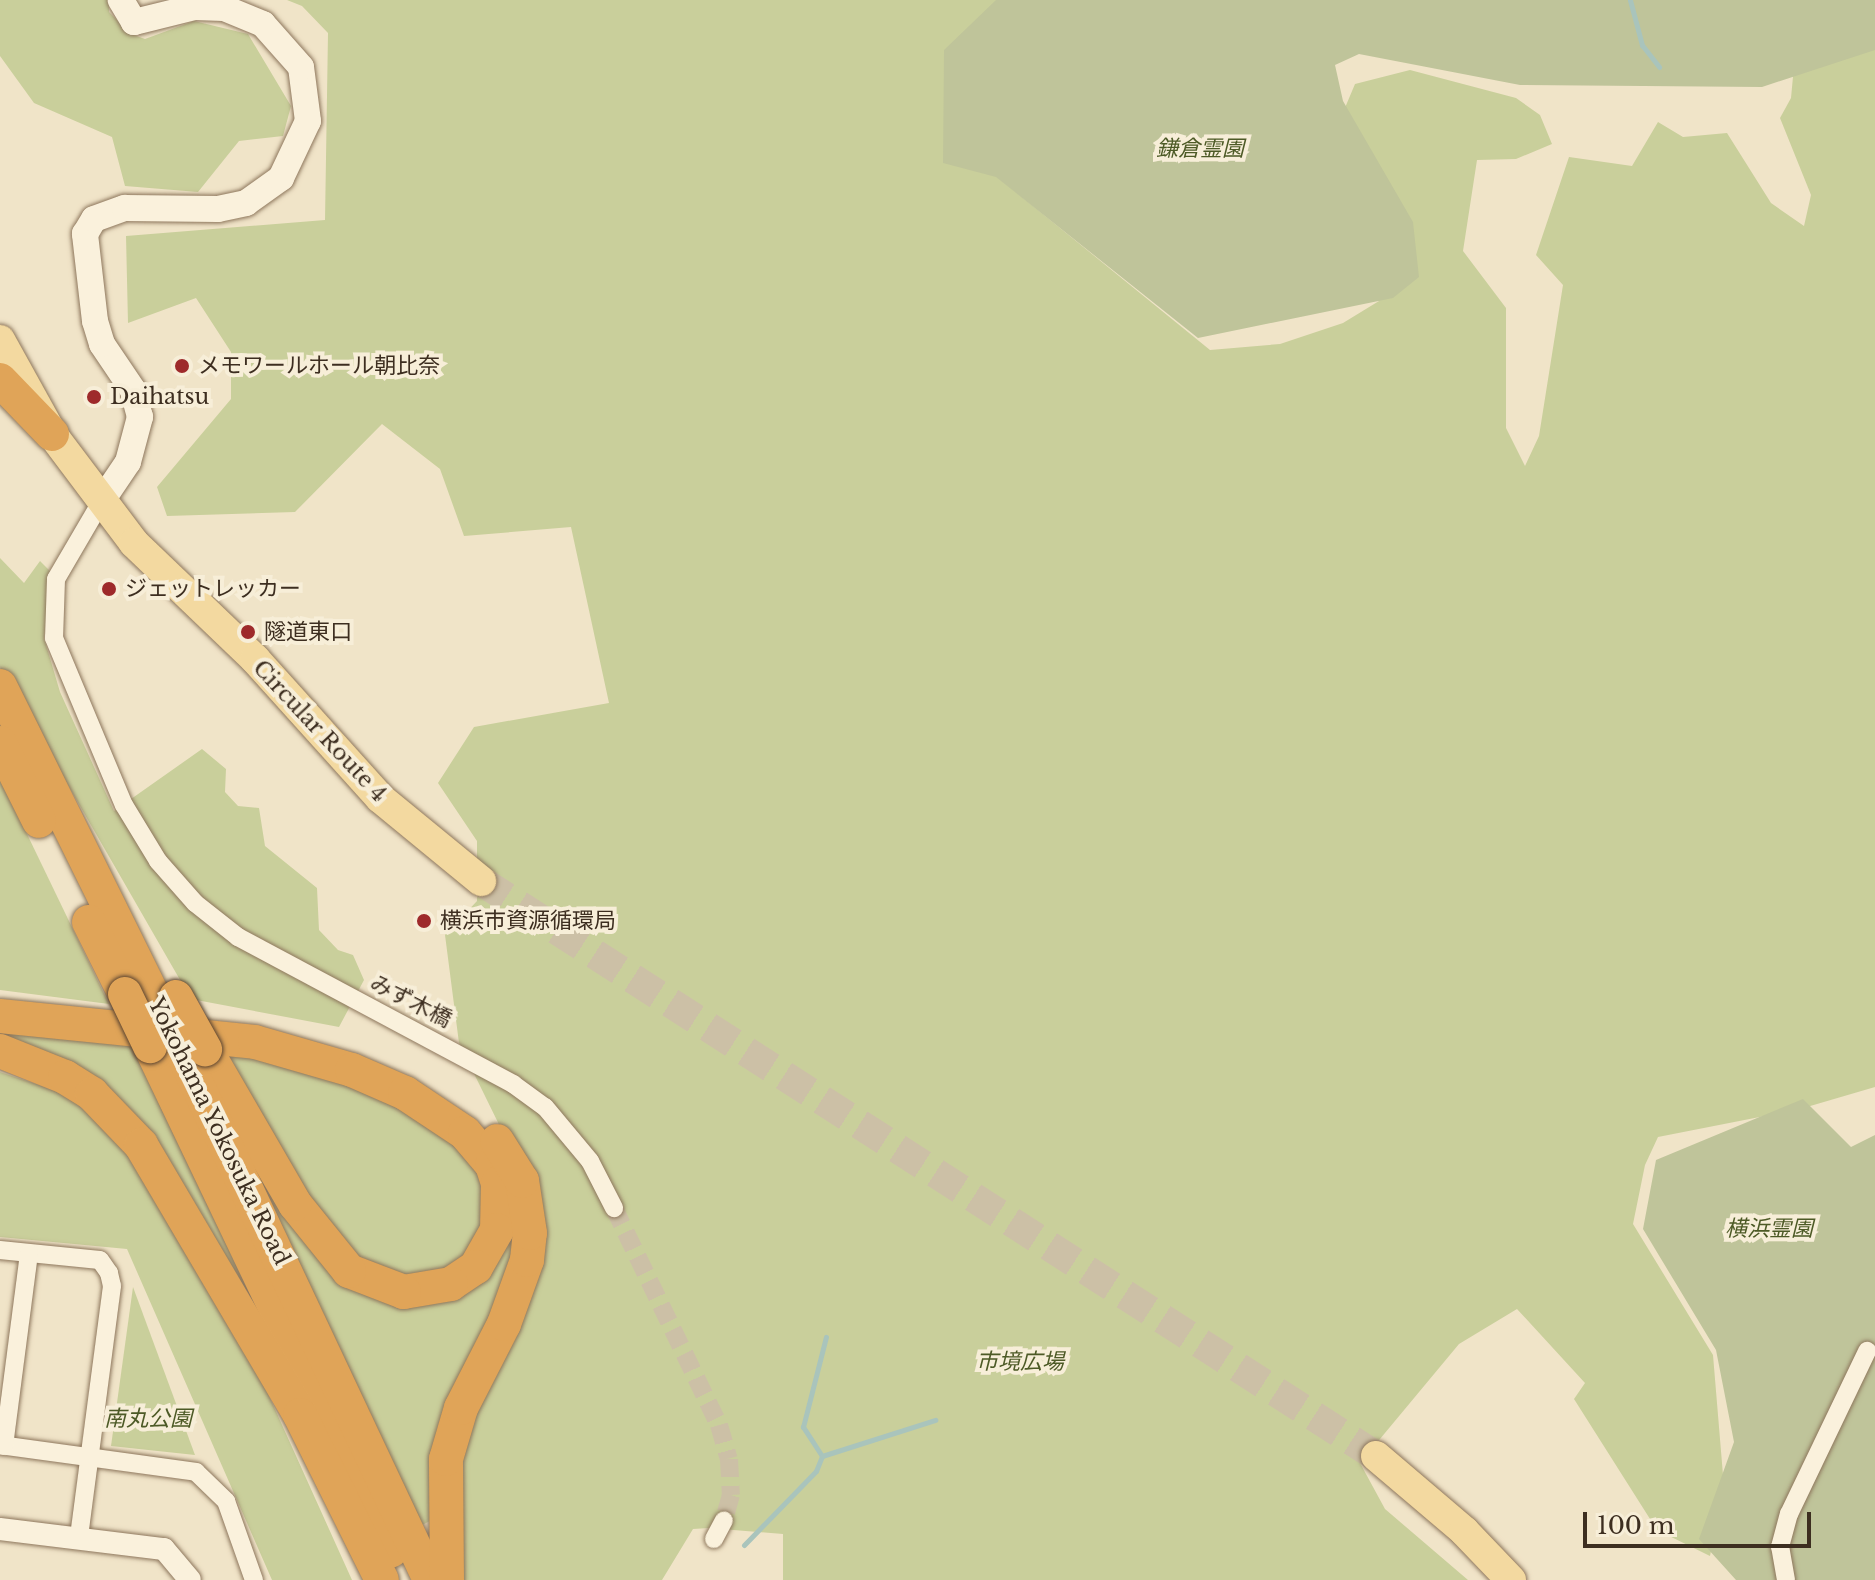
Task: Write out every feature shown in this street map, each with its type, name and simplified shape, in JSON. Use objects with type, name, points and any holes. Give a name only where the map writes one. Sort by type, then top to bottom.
[{"type":"highway","points":[[0,380],[52,434]]},
{"type":"highway","name":"Yokohama Yokosuka Road","points":[[5,696],[178,1047],[430,1580]]},
{"type":"highway","name":"Yokohama Yokosuka Road","points":[[0,743],[151,995]]},
{"type":"highway","points":[[0,1016],[255,1042],[352,1070],[405,1093],[465,1133],[492,1165],[500,1211],[490,1248],[476,1267],[451,1284],[404,1292],[349,1271],[178,1047],[151,995]]},
{"type":"highway","points":[[0,999],[177,1015],[304,1038],[407,1076],[455,1103],[507,1152],[527,1205],[527,1260],[504,1324],[461,1408],[446,1459],[447,1580]]},
{"type":"highway","name":"Yokohama Yokosuka Road","points":[[178,1047],[403,1580]]},
{"type":"highway","points":[[0,1051],[65,1077],[92,1094],[141,1145],[300,1415],[382,1580]]},
{"type":"main road","points":[[101,502],[128,462],[140,417],[133,390],[102,344],[95,321],[85,234],[94,219],[125,208],[218,209],[246,203],[266,191],[293,162],[308,121],[301,67],[263,24],[224,8],[195,7],[134,22],[121,0]]},
{"type":"main road","name":"Circular Route 4","points":[[0,340],[52,434],[101,502],[165,576],[255,659],[380,798],[481,881]]},
{"type":"main road","points":[[1376,1456],[1464,1531],[1511,1580]]},
{"type":"street","name":"みず木橋","points":[[101,502],[56,579],[53,627],[63,670],[124,805],[158,861],[195,903],[238,937],[513,1084],[569,1131],[614,1208]]},
{"type":"street","points":[[0,1250],[100,1260],[109,1273],[112,1286],[79,1538]]},
{"type":"street","points":[[29,1254],[2,1445],[175,1465],[214,1484],[226,1501],[254,1580]]},
{"type":"street","points":[[1786,1580],[1780,1547],[1789,1514],[1867,1351]]},
{"type":"street","points":[[714,1539],[724,1520]]},
{"type":"street","points":[[0,1529],[164,1549],[190,1580]]},
{"type":"green space","points":[[0,0],[109,0],[109,12],[131,34],[145,39],[194,21],[248,34],[291,106],[283,136],[239,141],[198,192],[125,186],[112,137],[34,103],[0,56]]},
{"type":"green space","name":"市境広場","points":[[287,0],[1005,0],[985,167],[1210,350],[1280,344],[1343,323],[1379,301],[1353,257],[1323,160],[1355,84],[1410,70],[1516,98],[1540,115],[1552,144],[1516,159],[1477,160],[1463,251],[1506,308],[1506,428],[1525,466],[1539,436],[1563,285],[1536,255],[1569,157],[1632,166],[1658,122],[1683,137],[1727,133],[1771,203],[1804,226],[1811,195],[1780,118],[1791,98],[1794,66],[1875,24],[1875,1087],[1800,1109],[1658,1137],[1645,1165],[1633,1224],[1713,1355],[1724,1487],[1710,1556],[1657,1530],[1574,1399],[1585,1383],[1517,1309],[1459,1344],[1360,1463],[1385,1509],[1468,1580],[783,1580],[783,1534],[709,1528],[693,1529],[662,1580],[454,1580],[465,1437],[537,1202],[459,1043],[445,935],[477,901],[477,841],[438,783],[474,727],[609,703],[571,527],[464,536],[440,469],[382,424],[295,512],[167,516],[157,487],[231,399],[231,352],[196,298],[128,323],[126,236],[325,220],[328,33],[302,6]]},
{"type":"green space","name":"鎌倉霊園","points":[[996,0],[1875,0],[1875,50],[1762,87],[1520,85],[1359,54],[1335,65],[1343,101],[1413,222],[1419,277],[1393,298],[1198,338],[996,177],[943,163],[944,50]]},
{"type":"green space","points":[[0,558],[24,583],[40,561],[52,573],[44,638],[60,692],[114,811],[202,749],[226,769],[225,792],[238,806],[259,808],[265,846],[317,888],[319,930],[338,950],[353,955],[364,980],[339,1027],[191,999],[0,667]]},
{"type":"green space","points":[[0,778],[109,1004],[0,990]]},
{"type":"green space","points":[[0,1025],[129,1037],[307,1400],[139,1127],[0,1043]]},
{"type":"green space","points":[[216,1047],[315,1069],[463,1139],[494,1192],[462,1272],[384,1281],[326,1233]]},
{"type":"green space","points":[[201,1062],[328,1266],[452,1297],[510,1212],[523,1234],[436,1518],[422,1525]]},
{"type":"green space","points":[[0,1072],[63,1093],[114,1134],[227,1303],[352,1580],[272,1580],[127,1249],[0,1237]]},
{"type":"green space","name":"横浜霊園","points":[[1803,1099],[1851,1147],[1875,1135],[1875,1580],[1736,1580],[1699,1539],[1734,1442],[1716,1350],[1643,1229],[1656,1160]]},
{"type":"green space","name":"南丸公園","points":[[133,1287],[195,1455],[111,1446]]},
{"type":"waterway","points":[[1630,0],[1642,45],[1659,67]]},
{"type":"waterway","points":[[822,1456],[803,1427],[826,1337]]},
{"type":"waterway","points":[[744,1545],[816,1471],[822,1456],[935,1420]]},
{"type":"tunnel","points":[[481,881],[1376,1456]]},
{"type":"tunnel","points":[[614,1208],[719,1425],[729,1459],[731,1495],[724,1520]]},
{"type":"place","name":"メモワールホール朝比奈","points":[[182,366]]},
{"type":"place","name":"Daihatsu","points":[[94,397]]},
{"type":"place","name":"ジェットレッカー","points":[[109,589]]},
{"type":"place","name":"隧道東口","points":[[248,632]]},
{"type":"place","name":"横浜市資源循環局","points":[[424,921]]}]
